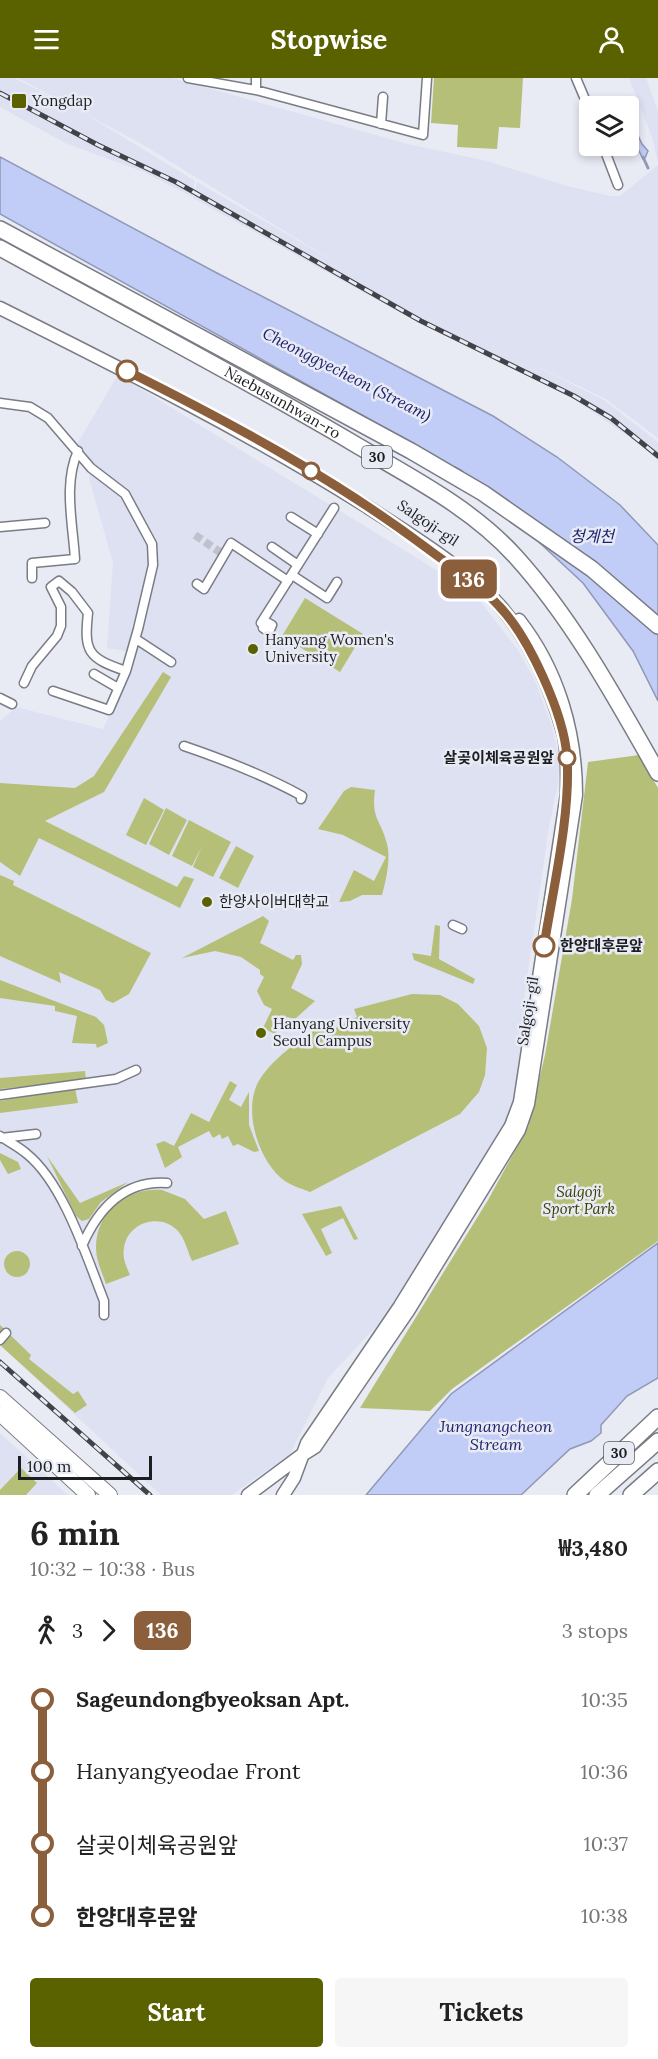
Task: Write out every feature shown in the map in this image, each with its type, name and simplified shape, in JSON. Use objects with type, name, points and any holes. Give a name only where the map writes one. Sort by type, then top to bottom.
[{"type":"highway","name":"Naebusunhwan-ro","points":[[0,230],[411,451],[483,493],[592,569],[658,626]]},
{"type":"highway","name":"Naebusunhwan-ro","points":[[0,248],[321,424],[475,518],[516,557],[564,620],[620,706],[658,772]]},
{"type":"highway","name":"30","points":[[578,1492],[658,1417]]},
{"type":"highway","points":[[597,1495],[658,1441]]},
{"type":"highway","points":[[631,1495],[658,1471]]},
{"type":"main road","name":"Salgoji-gil","points":[[0,308],[141,378],[292,460],[400,527],[479,587],[500,607],[525,641],[546,685],[564,735],[567,757],[567,794],[520,1102],[511,1126],[400,1306],[308,1443],[284,1495]]},
{"type":"main road","points":[[0,1397],[110,1495]]},
{"type":"main road","points":[[0,1414],[88,1495]]},
{"type":"main road","name":"Salgoji-gil","points":[[275,1495],[304,1454]]},
{"type":"main road","points":[[248,1495],[304,1454]]},
{"type":"street","points":[[188,78],[256,90],[423,135],[427,78]]},
{"type":"street","points":[[256,78],[256,90]]},
{"type":"street","points":[[576,78],[584,96]]},
{"type":"street","points":[[381,124],[383,97]]},
{"type":"street","points":[[607,156],[618,185]]},
{"type":"street","points":[[0,403],[30,407],[48,418],[102,478],[125,494],[152,544],[153,565],[136,639],[126,671],[109,710],[53,691]]},
{"type":"street","points":[[32,578],[32,563],[75,559],[70,494],[72,471],[81,454]]},
{"type":"street","points":[[262,624],[334,508]]},
{"type":"street","points":[[291,517],[318,534]]},
{"type":"street","points":[[0,527],[45,523]]},
{"type":"street","points":[[197,584],[204,589],[231,543],[327,598],[338,582]]},
{"type":"street","points":[[272,547],[298,565]]},
{"type":"street","points":[[24,683],[32,666],[57,636],[62,626],[61,607],[51,587],[54,583],[64,585],[82,603],[88,613],[85,644],[90,652],[112,667],[126,671]]},
{"type":"street","points":[[136,639],[171,662]]},
{"type":"street","points":[[93,674],[118,688]]},
{"type":"street","points":[[0,698],[12,704]]},
{"type":"street","points":[[184,746],[220,757],[274,780],[302,796],[301,799]]},
{"type":"street","points":[[453,925],[462,929]]},
{"type":"street","points":[[0,1095],[116,1078],[136,1070]]},
{"type":"street","points":[[1,1137],[36,1134]]},
{"type":"street","points":[[1,1137],[28,1154],[43,1171],[69,1215],[104,1301],[104,1315]]},
{"type":"street","points":[[82,1246],[90,1226],[110,1201],[138,1186],[167,1183]]},
{"type":"street","points":[[0,1340],[6,1332]]},
{"type":"shaded area","points":[[0,78],[14,78],[87,115],[195,181],[192,197],[144,172],[65,143],[0,107]]},
{"type":"shaded area","points":[[18,78],[172,78],[408,144],[487,161],[567,186],[610,196],[620,196],[658,165],[658,438],[606,399],[520,358],[604,400],[658,442],[658,461],[641,445],[575,400],[350,285],[193,198],[197,182],[345,268],[140,143]]},
{"type":"shaded area","points":[[629,78],[646,78],[658,111],[658,163],[653,140],[639,104],[639,96],[636,96]]},
{"type":"shaded area","name":"Hanyang University Seoul Campus","points":[[118,375],[474,593],[518,650],[536,683],[552,727],[559,759],[558,784],[549,827],[525,991],[520,1075],[515,1100],[504,1125],[483,1163],[383,1319],[328,1378],[290,1454],[232,1495],[161,1495],[0,1345],[0,721],[16,707],[103,729],[129,673],[136,643],[125,651],[107,648],[113,563],[89,478],[91,468],[77,444]]},
{"type":"shaded area","points":[[0,1433],[68,1495],[0,1495]]},
{"type":"green space","points":[[434,78],[523,78],[520,128],[499,127],[497,149],[457,147],[458,125],[431,123]]},
{"type":"green space","points":[[305,598],[363,634],[340,672],[282,636]]},
{"type":"green space","points":[[163,672],[171,677],[104,792],[45,821],[177,887],[184,876],[194,879],[180,908],[39,838],[20,876],[0,862],[0,783],[75,788],[94,776]]},
{"type":"green space","name":"Salgoji Sport Park","points":[[639,755],[658,788],[658,1241],[452,1389],[430,1411],[360,1408],[488,1200],[528,1127],[545,1055],[572,899],[588,762]]},
{"type":"green space","points":[[351,787],[375,790],[374,808],[385,836],[388,863],[382,895],[362,895],[350,901],[339,902],[354,870],[374,881],[386,857],[343,835],[318,829],[344,791]]},
{"type":"green space","points":[[144,798],[164,810],[146,845],[126,835]]},
{"type":"green space","points":[[166,808],[187,820],[169,855],[149,844]]},
{"type":"green space","points":[[189,820],[231,842],[213,877],[193,867],[202,846],[192,866],[172,856]]},
{"type":"green space","points":[[236,846],[254,856],[238,888],[219,878]]},
{"type":"green space","points":[[0,875],[14,881],[13,885],[151,953],[129,994],[113,1003],[106,1000],[100,990],[59,972],[61,983],[0,956]]},
{"type":"green space","points":[[263,916],[269,921],[260,943],[293,960],[296,955],[301,955],[302,964],[291,988],[315,1001],[295,1019],[287,1017],[275,1034],[263,1028],[272,1009],[264,1005],[257,991],[264,977],[260,974],[260,970],[241,957],[215,951],[182,958]]},
{"type":"green space","points":[[435,925],[440,926],[439,959],[475,979],[473,984],[414,960],[412,953],[431,956]]},
{"type":"green space","points":[[0,980],[96,1017],[104,1025],[108,1043],[97,1048],[96,1044],[72,1043],[77,1016],[55,1011],[55,1006],[0,998]]},
{"type":"green space","points":[[412,994],[440,995],[458,1004],[479,1026],[487,1048],[485,1075],[479,1092],[460,1114],[310,1192],[281,1178],[265,1158],[252,1117],[252,1103],[260,1079],[282,1054],[327,1022],[332,1030],[357,1017],[354,1009]]},
{"type":"green space","points":[[85,1071],[86,1080],[0,1089],[0,1078]]},
{"type":"green space","points":[[230,1081],[237,1085],[229,1100],[241,1107],[249,1092],[249,1125],[259,1151],[254,1152],[238,1144],[233,1146],[228,1136],[222,1139],[220,1134],[213,1138],[209,1131],[178,1147],[182,1157],[165,1168],[156,1144],[164,1141],[174,1146],[191,1113],[209,1122]]},
{"type":"green space","points":[[75,1088],[78,1103],[0,1113],[0,1101]]},
{"type":"green space","points":[[0,1153],[18,1162],[21,1169],[8,1174],[0,1160]]},
{"type":"green space","points":[[47,1156],[80,1203],[128,1182],[101,1202],[89,1219],[82,1221],[76,1216]]},
{"type":"green space","points":[[149,1190],[162,1190],[185,1199],[204,1219],[226,1211],[239,1244],[192,1261],[178,1231],[171,1225],[154,1221],[146,1223],[138,1226],[126,1239],[124,1255],[130,1275],[106,1284],[96,1253],[97,1235],[101,1223],[116,1204],[126,1197]]},
{"type":"green space","points":[[341,1206],[358,1239],[354,1240],[343,1218],[321,1229],[332,1253],[326,1256],[302,1214]]},
{"type":"green space","points":[[17,1251],[26,1255],[30,1264],[26,1273],[17,1277],[8,1273],[4,1264],[8,1255]]},
{"type":"green space","points":[[0,1325],[31,1355],[29,1359],[73,1394],[78,1391],[87,1405],[75,1413],[0,1345]]},
{"type":"green space","points":[[21,1468],[37,1483],[26,1495],[0,1495],[0,1490]]},
{"type":"water","points":[[639,138],[648,151],[643,159],[639,151]]},
{"type":"water","name":"청계천","points":[[0,157],[215,272],[493,416],[557,457],[620,505],[658,545],[658,701],[633,651],[583,583],[461,470],[0,214]]},
{"type":"water","name":"Jungnangcheon Stream","points":[[658,1243],[658,1378],[627,1396],[601,1425],[601,1433],[591,1441],[570,1449],[521,1495],[366,1495],[451,1394]]},
{"type":"pier","points":[[117,281],[455,466],[454,469]]},
{"type":"waterway","points":[[643,157],[648,168]]},
{"type":"tunnel","points":[[195,535],[224,555]]},
{"type":"railway","points":[[0,93],[98,145],[176,182],[421,321],[574,396],[611,418],[658,456]]},
{"type":"railway","points":[[0,1362],[150,1495]]},
{"type":"bus line","name":"136","points":[[127,371],[247,434],[400,527],[479,587],[500,607],[525,641],[546,685],[564,735],[567,757],[567,794],[544,946]]},
{"type":"place","name":"Yongdap","points":[[19,101]]},
{"type":"place","name":"Hanyang Women's University","points":[[253,649]]},
{"type":"place","name":"살곶이체육공원앞","points":[[567,758]]},
{"type":"place","name":"한양사이버대학교","points":[[207,902]]},
{"type":"place","name":"한양대후문앞","points":[[544,946]]},
{"type":"place","name":"Hanyang University Seoul Campus","points":[[261,1033]]},
{"type":"water label","name":"Cheonggyecheon (Stream)","points":[[347,374]]}]
